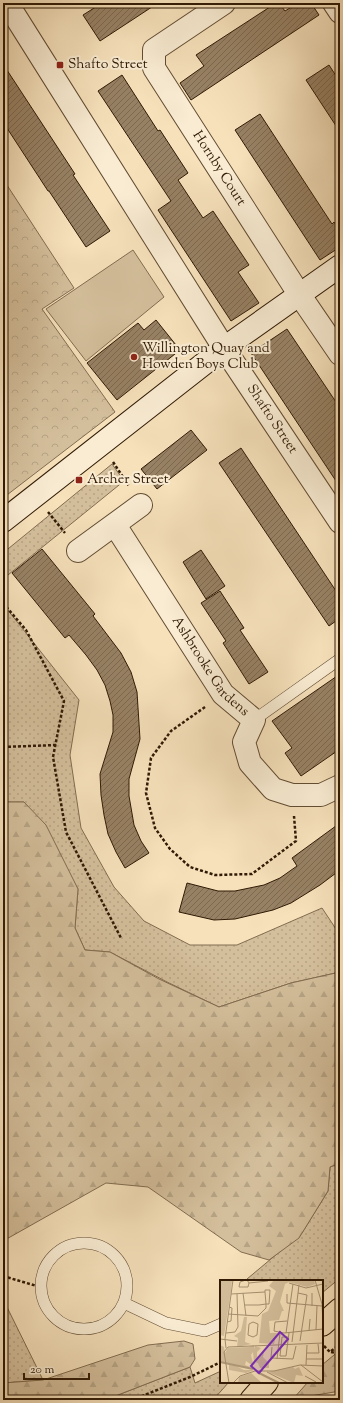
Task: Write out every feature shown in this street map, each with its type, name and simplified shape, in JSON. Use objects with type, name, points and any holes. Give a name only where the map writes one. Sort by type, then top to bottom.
[{"type":"main road","points":[[323,1324],[340,1309]]},
{"type":"main road","points":[[251,1400],[266,1383]]},
{"type":"street","name":"Hornby Court","points":[[224,3],[154,50],[154,68],[299,294],[340,354]]},
{"type":"street","points":[[334,3],[340,12]]},
{"type":"street","name":"Shafto Street","points":[[13,10],[224,348],[340,522]]},
{"type":"street","points":[[3,522],[101,443],[224,348],[340,266]]},
{"type":"street","points":[[78,550],[141,505]]},
{"type":"street","name":"Ashbrooke Gardens","points":[[115,525],[223,694],[254,720],[244,742],[250,763],[273,789],[292,795],[321,795],[340,786]]},
{"type":"lane","points":[[254,720],[340,659]]},
{"type":"lane","points":[[79,1243],[90,1243],[101,1246],[111,1252],[119,1260],[124,1270],[127,1281],[127,1292],[124,1303],[116,1316],[104,1325],[90,1330],[75,1329],[61,1324],[50,1314],[42,1301],[40,1287],[42,1272],[50,1259],[58,1251],[68,1246],[79,1243]]},
{"type":"lane","points":[[124,1303],[166,1323],[205,1332],[220,1324]]},
{"type":"path","points":[[101,443],[141,505]]},
{"type":"path","points":[[35,496],[78,550]]},
{"type":"path","points":[[3,603],[26,630],[64,701],[53,758],[66,832],[120,938]]},
{"type":"path","points":[[223,694],[171,731],[151,758],[146,793],[155,828],[170,849],[190,867],[215,875],[252,874],[296,841],[292,795]]},
{"type":"path","points":[[3,747],[56,745]]},
{"type":"path","points":[[3,1276],[40,1287]]},
{"type":"path","points":[[330,1352],[340,1344]]},
{"type":"path","points":[[323,1346],[330,1352],[340,1354]]},
{"type":"path","points":[[132,1400],[190,1377],[220,1362]]},
{"type":"green space","points":[[3,179],[74,288],[42,309],[115,412],[3,498]]},
{"type":"green space","points":[[133,250],[164,297],[86,361],[46,309]]},
{"type":"green space","points":[[112,464],[124,481],[3,579],[3,553]]},
{"type":"green space","points":[[3,604],[79,700],[70,755],[81,828],[114,887],[144,921],[190,945],[237,945],[322,908],[340,935],[340,972],[291,983],[219,1007],[110,952],[85,950],[75,928],[78,889],[24,802],[3,802]]},
{"type":"green space","points":[[3,802],[24,802],[46,825],[78,889],[75,928],[85,950],[110,952],[159,979],[219,1007],[291,983],[340,972],[340,1163],[330,1167],[328,1191],[299,1238],[269,1260],[241,1252],[148,1187],[106,1183],[3,1241]]},
{"type":"green space","points":[[340,1163],[340,1278],[323,1292],[323,1280],[248,1280],[247,1279],[302,1233],[328,1191],[330,1167]]},
{"type":"green space","points":[[3,1299],[43,1380],[3,1383]]},
{"type":"green space","points":[[184,1341],[193,1344],[195,1359],[190,1367],[105,1400],[3,1400],[3,1383],[43,1380],[148,1345]]},
{"type":"green space","points":[[340,1350],[340,1391],[293,1399],[307,1383],[323,1383],[323,1364]]},
{"type":"green space","points":[[190,1367],[195,1383],[220,1371],[220,1383],[228,1383],[213,1400],[105,1400]]},
{"type":"building","points":[[102,3],[158,3],[100,41],[83,15]]},
{"type":"building","points":[[276,3],[279,3],[285,11],[298,3],[311,3],[319,15],[191,100],[180,83],[204,66],[196,55]]},
{"type":"building","points":[[3,64],[75,174],[73,175],[110,231],[86,247],[3,122]]},
{"type":"building","points":[[329,65],[340,82],[340,132],[306,80]]},
{"type":"building","points":[[122,75],[158,131],[160,130],[188,173],[178,180],[203,218],[213,211],[249,265],[238,272],[259,303],[231,321],[158,210],[171,201],[98,91]]},
{"type":"building","points":[[260,114],[332,224],[334,222],[340,231],[340,247],[320,260],[235,130]]},
{"type":"building","name":"Willington Quay and Howden Boys Club","points":[[156,320],[180,350],[117,400],[87,363],[138,323],[144,330]]},
{"type":"building","points":[[287,329],[340,408],[340,487],[251,353]]},
{"type":"building","points":[[191,430],[207,450],[157,489],[141,469]]},
{"type":"building","points":[[241,448],[340,597],[340,618],[329,626],[219,463]]},
{"type":"building","points":[[42,549],[95,614],[93,616],[121,653],[131,672],[137,692],[140,739],[129,779],[129,796],[134,825],[141,841],[149,853],[125,868],[108,834],[101,795],[100,774],[113,732],[113,715],[105,685],[97,670],[86,655],[69,635],[65,638],[12,573]]},
{"type":"building","points":[[201,550],[225,586],[206,599],[183,562]]},
{"type":"building","points":[[220,591],[244,628],[240,630],[268,672],[249,684],[223,643],[226,641],[201,603]]},
{"type":"building","points":[[340,674],[340,749],[301,776],[285,753],[292,748],[272,721]]},
{"type":"building","points":[[340,823],[340,870],[320,885],[291,903],[273,910],[235,919],[214,920],[179,912],[187,883],[218,891],[235,891],[264,885],[280,878],[297,866],[292,858]]},
{"type":"place","name":"Shafto Street","points":[[60,65]]},
{"type":"place","name":"Willington Quay and Howden Boys Club","points":[[134,357]]},
{"type":"place","name":"Archer Street","points":[[79,480]]}]
